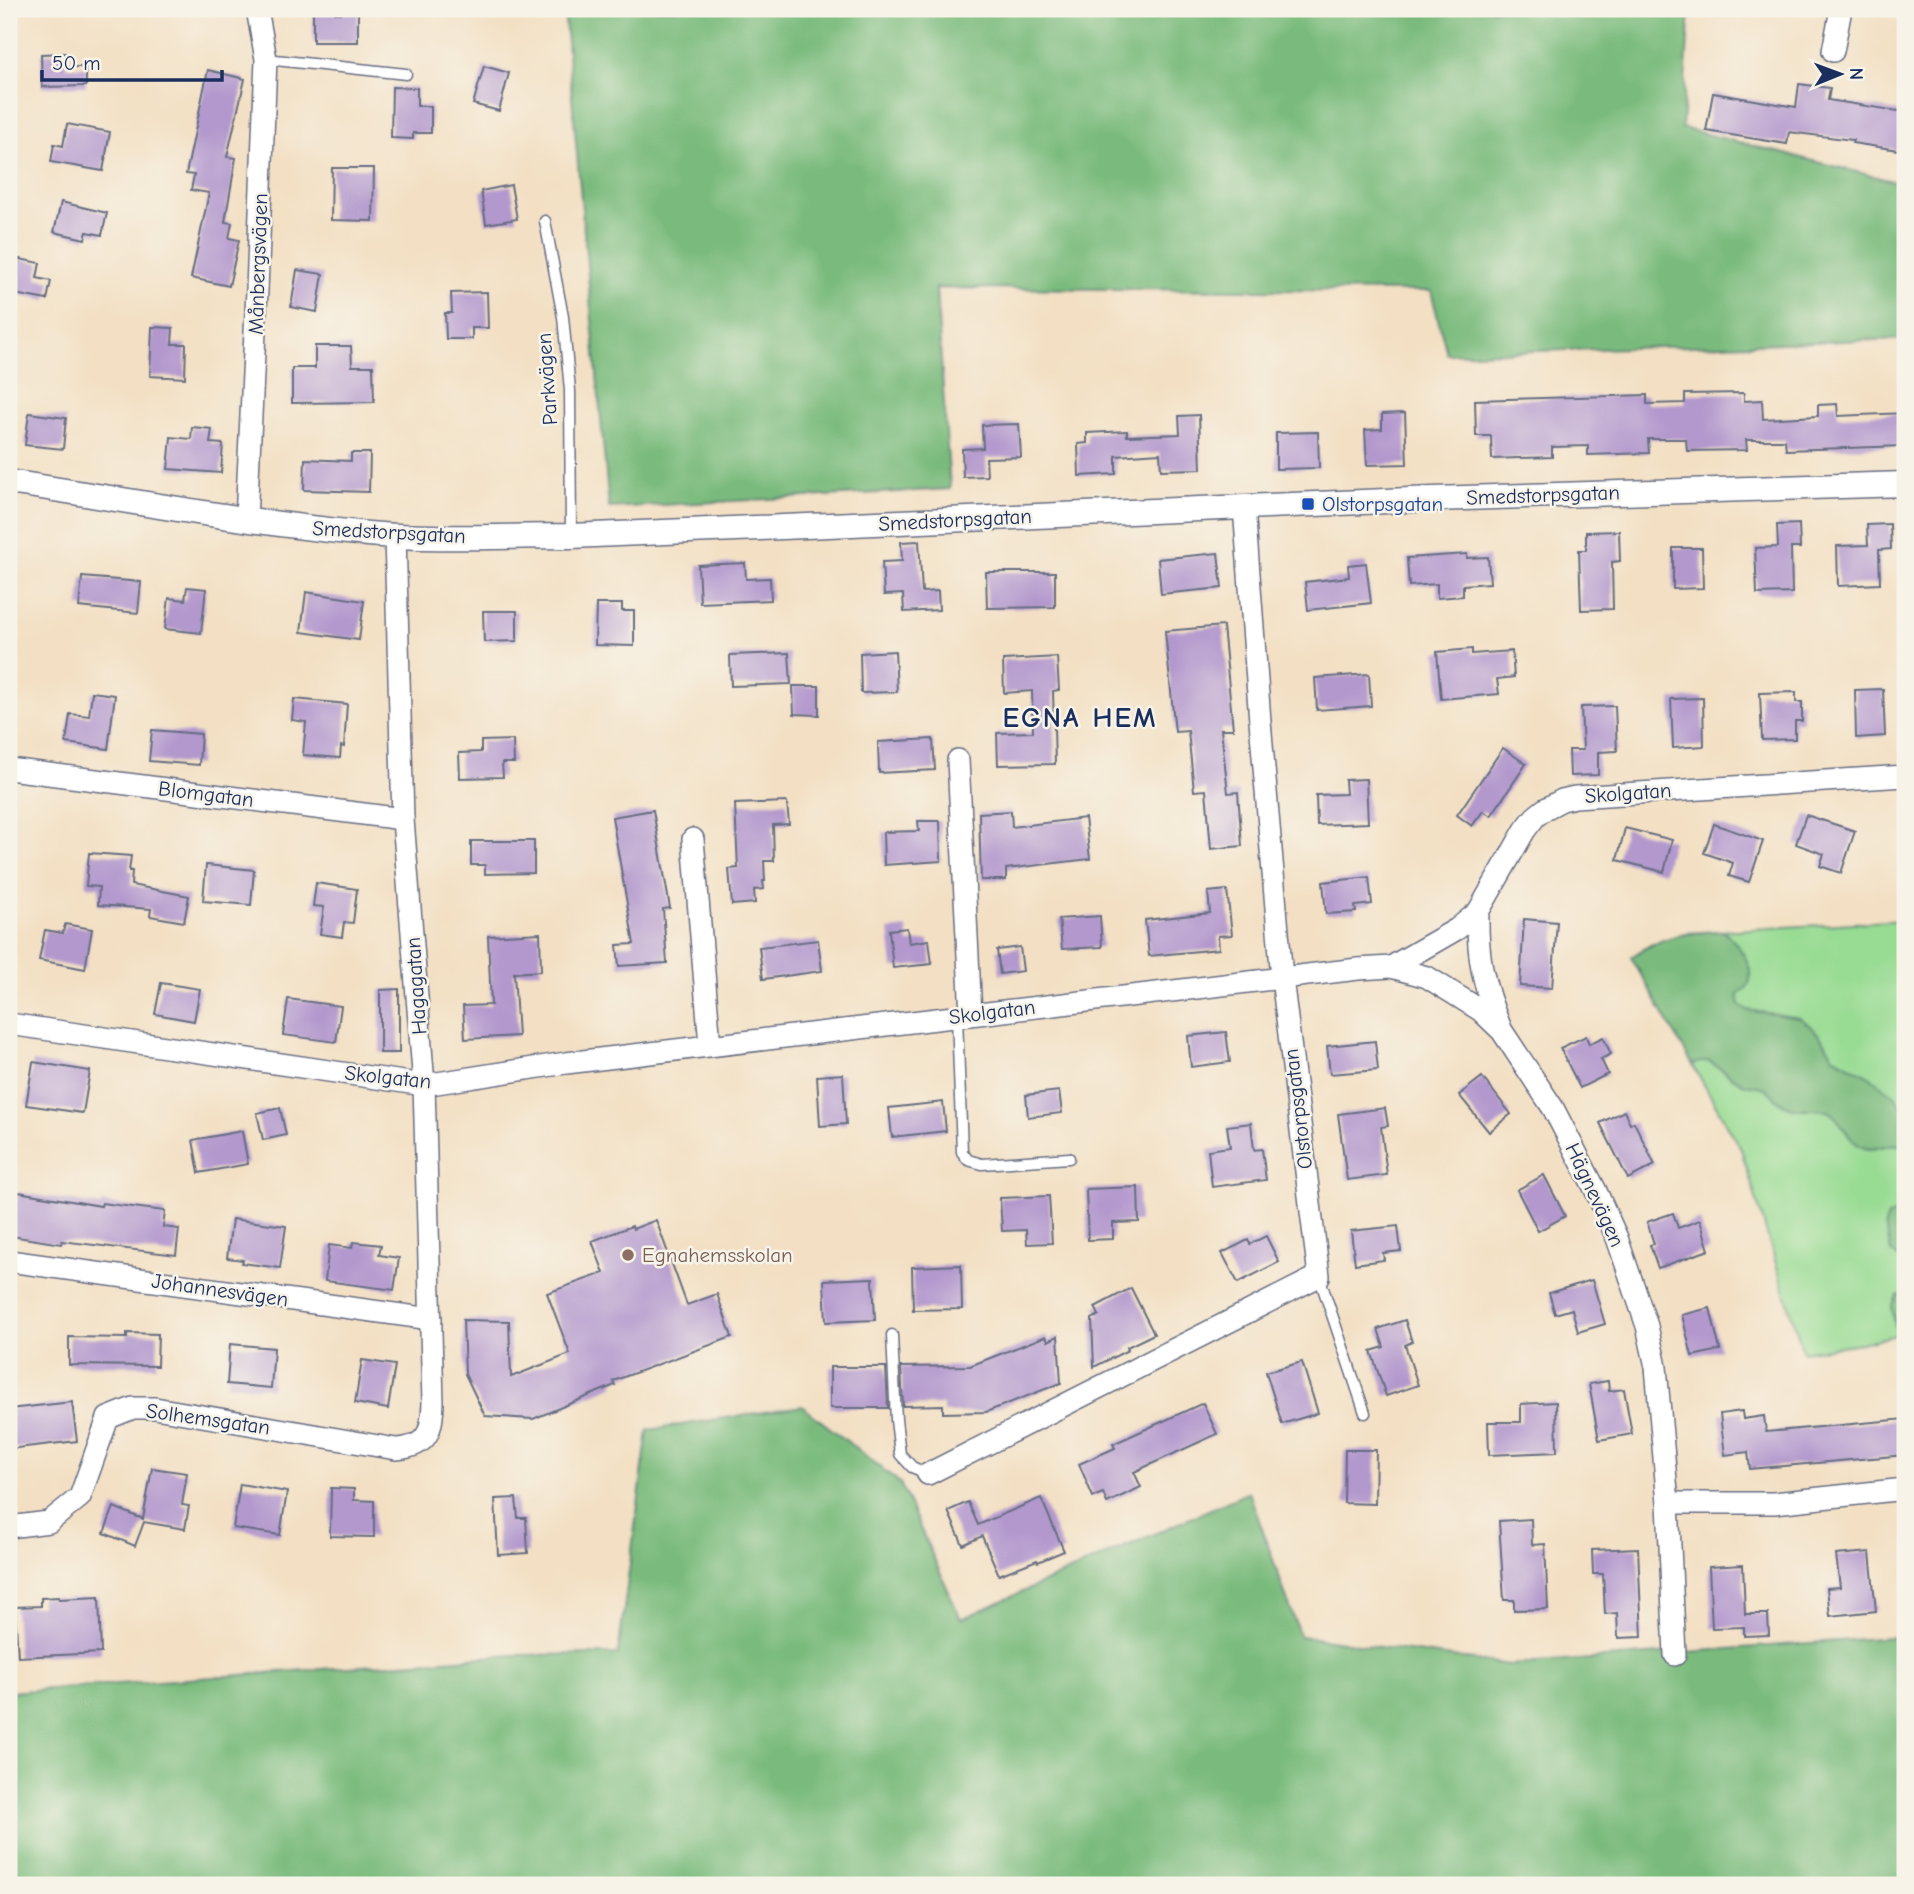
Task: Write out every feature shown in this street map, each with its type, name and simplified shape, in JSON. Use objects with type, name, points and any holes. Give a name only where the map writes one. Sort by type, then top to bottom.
[{"type":"street","name":"Månbergsvägen","points":[[246,520],[266,59],[257,9]]},
{"type":"street","points":[[1833,51],[1841,9]]},
{"type":"street","name":"Smedstorpsgatan","points":[[9,482],[246,520],[395,536],[571,536],[1569,494],[1905,484]]},
{"type":"street","name":"Olstorpsgatan","points":[[1244,507],[1282,978],[1319,1276]]},
{"type":"street","name":"Hagagatan","points":[[395,536],[403,819],[424,1085],[433,1402],[432,1421],[427,1437]]},
{"type":"street","points":[[958,760],[964,1016]]},
{"type":"street","name":"Blomgatan","points":[[9,769],[403,819]]},
{"type":"street","name":"Skolgatan","points":[[9,1024],[424,1085],[709,1045],[1391,967],[1457,929],[1478,912],[1530,824],[1545,809],[1562,800],[1905,776]]},
{"type":"street","points":[[693,839],[709,1045]]},
{"type":"street","points":[[1478,912],[1479,958],[1490,1001],[1503,1031]]},
{"type":"street","name":"Hägnevägen","points":[[1391,967],[1427,977],[1480,1010],[1503,1031],[1553,1108],[1617,1238],[1647,1326],[1656,1367],[1668,1503],[1675,1655]]},
{"type":"street","name":"Johannesvägen","points":[[9,1261],[431,1319]]},
{"type":"street","points":[[929,1474],[1319,1276]]},
{"type":"street","name":"Solhemsgatan","points":[[9,1527],[49,1522],[80,1497],[108,1418],[132,1408],[155,1408],[396,1449],[417,1445],[427,1437]]},
{"type":"street","points":[[1668,1503],[1774,1503],[1905,1489]]},
{"type":"lane","points":[[266,59],[406,74]]},
{"type":"lane","name":"Parkvägen","points":[[545,221],[563,317],[570,390],[571,536]]},
{"type":"lane","points":[[964,1016],[962,1152],[968,1160],[982,1164],[1069,1157]]},
{"type":"lane","points":[[1319,1276],[1365,1413]]},
{"type":"lane","points":[[892,1335],[900,1454],[912,1467],[929,1474]]},
{"type":"green space","points":[[564,9],[1690,9],[1682,128],[1905,184],[1905,339],[1447,354],[1431,291],[936,288],[950,489],[609,508]]},
{"type":"green space","points":[[1905,920],[1905,1333],[1803,1352],[1741,1149],[1631,957],[1650,945],[1684,933]]},
{"type":"green space","points":[[1723,931],[1739,948],[1750,972],[1747,987],[1738,994],[1740,1005],[1747,1010],[1800,1018],[1825,1042],[1833,1056],[1866,1074],[1892,1093],[1905,1110],[1905,1158],[1903,1147],[1898,1145],[1867,1149],[1857,1144],[1838,1120],[1825,1110],[1788,1107],[1766,1089],[1745,1084],[1708,1061],[1692,1064],[1631,957],[1674,937]]},
{"type":"green space","points":[[1905,1209],[1905,1260],[1891,1252],[1885,1225],[1888,1217]]},
{"type":"green space","points":[[1905,1293],[1905,1333],[1897,1335],[1892,1307],[1897,1296]]},
{"type":"green space","points":[[802,1406],[900,1483],[961,1619],[1249,1492],[1300,1636],[1510,1665],[1905,1636],[1905,1885],[9,1885],[9,1692],[512,1655],[618,1654],[648,1430]]},
{"type":"building","points":[[313,9],[358,13],[358,42],[313,42]]},
{"type":"building","points":[[65,53],[66,67],[86,67],[86,86],[42,87],[41,54]]},
{"type":"building","points":[[484,66],[509,73],[499,111],[473,104]]},
{"type":"building","points":[[208,70],[245,79],[227,157],[236,158],[225,222],[232,223],[229,238],[239,240],[229,286],[191,278],[209,193],[191,190],[194,175],[186,174]]},
{"type":"building","points":[[1799,84],[1830,88],[1828,100],[1905,112],[1905,151],[1852,143],[1853,140],[1789,132],[1787,144],[1706,131],[1713,93],[1796,107]]},
{"type":"building","points":[[392,87],[417,88],[417,106],[431,106],[431,133],[413,133],[413,139],[391,138]]},
{"type":"building","points":[[67,124],[110,132],[103,171],[51,162],[54,144],[63,146]]},
{"type":"building","points":[[332,168],[374,168],[373,221],[331,220]]},
{"type":"building","points":[[511,185],[517,219],[486,224],[481,191]]},
{"type":"building","points":[[61,202],[107,213],[102,235],[87,232],[85,239],[54,232]]},
{"type":"building","points":[[9,257],[40,263],[37,278],[51,281],[47,300],[9,293]]},
{"type":"building","points":[[297,270],[323,274],[317,312],[291,307]]},
{"type":"building","points":[[487,292],[488,328],[472,328],[472,339],[446,339],[445,313],[452,313],[451,293]]},
{"type":"building","points":[[152,327],[173,328],[172,344],[186,344],[185,378],[150,376]]},
{"type":"building","points":[[315,346],[351,346],[352,366],[373,366],[374,402],[292,403],[292,368],[315,368]]},
{"type":"building","points":[[1744,393],[1744,401],[1762,400],[1763,419],[1818,416],[1818,405],[1837,404],[1838,416],[1905,413],[1905,446],[1786,450],[1785,440],[1746,440],[1747,450],[1687,451],[1686,439],[1648,439],[1649,453],[1588,455],[1588,446],[1552,447],[1552,457],[1492,459],[1491,436],[1476,436],[1475,400],[1647,395],[1647,404],[1685,403],[1685,394]]},
{"type":"building","points":[[29,413],[66,418],[63,449],[25,445]]},
{"type":"building","points":[[1405,413],[1407,464],[1367,465],[1365,430],[1382,429],[1382,414]]},
{"type":"building","points":[[1199,415],[1201,469],[1161,470],[1160,453],[1116,456],[1116,474],[1079,476],[1078,444],[1087,443],[1087,433],[1127,431],[1127,436],[1180,434],[1179,416]]},
{"type":"building","points":[[1019,424],[1021,457],[986,458],[987,476],[963,477],[962,449],[983,448],[982,425]]},
{"type":"building","points":[[192,427],[212,429],[210,443],[223,444],[221,473],[168,469],[171,437],[191,439]]},
{"type":"building","points":[[1318,432],[1319,468],[1276,469],[1276,433]]},
{"type":"building","points":[[351,453],[370,453],[369,492],[304,490],[305,459],[351,461]]},
{"type":"building","points":[[1799,524],[1800,548],[1791,548],[1792,593],[1757,594],[1755,548],[1778,547],[1777,525]]},
{"type":"building","points":[[1890,524],[1891,549],[1879,550],[1880,584],[1838,586],[1837,546],[1868,545],[1867,525]]},
{"type":"building","points":[[1619,531],[1620,561],[1612,562],[1613,609],[1581,610],[1579,550],[1586,550],[1586,532]]},
{"type":"building","points":[[919,541],[922,592],[938,591],[939,610],[904,612],[903,594],[884,595],[882,562],[902,561],[901,542]]},
{"type":"building","points":[[1673,548],[1702,548],[1703,588],[1673,589]]},
{"type":"building","points":[[1218,553],[1222,588],[1161,594],[1158,559]]},
{"type":"building","points":[[1467,554],[1467,558],[1488,557],[1490,583],[1463,585],[1463,596],[1437,598],[1437,584],[1409,586],[1407,558]]},
{"type":"building","points":[[745,563],[746,579],[770,578],[771,600],[700,603],[698,565]]},
{"type":"building","points":[[1366,563],[1371,603],[1308,610],[1305,582],[1349,577],[1348,565]]},
{"type":"building","points":[[986,572],[1055,572],[1055,607],[987,608]]},
{"type":"building","points":[[82,577],[141,582],[138,613],[79,607]]},
{"type":"building","points":[[187,587],[206,589],[201,633],[165,629],[169,598],[185,600]]},
{"type":"building","points":[[306,592],[364,601],[359,640],[301,632]]},
{"type":"building","points":[[596,604],[622,604],[622,611],[634,611],[634,646],[595,645]]},
{"type":"building","points":[[483,611],[517,611],[517,641],[484,642]]},
{"type":"building","points":[[1223,626],[1233,729],[1221,729],[1228,793],[1238,792],[1242,846],[1211,849],[1206,790],[1194,791],[1188,731],[1175,732],[1165,631]]},
{"type":"building","points":[[1472,649],[1472,654],[1512,651],[1514,677],[1497,679],[1499,694],[1441,699],[1437,652]]},
{"type":"building","points":[[895,651],[897,692],[861,693],[860,653]]},
{"type":"building","points":[[789,653],[791,684],[731,686],[730,655]]},
{"type":"building","points":[[1057,657],[1059,690],[1053,691],[1055,764],[998,765],[997,733],[1033,732],[1032,691],[1004,693],[1003,660]]},
{"type":"building","points":[[1369,674],[1371,706],[1317,710],[1315,678]]},
{"type":"building","points":[[793,686],[819,686],[819,715],[794,714]]},
{"type":"building","points":[[1883,689],[1885,736],[1856,738],[1855,690]]},
{"type":"building","points":[[92,692],[115,695],[108,749],[66,743],[70,714],[89,716]]},
{"type":"building","points":[[1796,692],[1796,702],[1802,702],[1802,721],[1795,721],[1795,739],[1762,740],[1760,693]]},
{"type":"building","points":[[1703,698],[1704,746],[1673,748],[1671,699]]},
{"type":"building","points":[[294,699],[347,704],[344,747],[341,746],[340,758],[303,755],[306,722],[292,720]]},
{"type":"building","points":[[1615,706],[1617,751],[1598,752],[1598,775],[1570,776],[1569,750],[1583,750],[1581,707]]},
{"type":"building","points":[[152,730],[201,734],[199,765],[149,761]]},
{"type":"building","points":[[933,739],[935,770],[879,773],[878,742]]},
{"type":"building","points":[[513,740],[514,763],[502,763],[503,777],[460,778],[459,753],[481,752],[481,741]]},
{"type":"building","points":[[1503,748],[1526,764],[1491,816],[1483,811],[1472,826],[1457,815]]},
{"type":"building","points":[[1366,779],[1368,823],[1317,825],[1316,795],[1346,794],[1345,780]]},
{"type":"building","points":[[787,802],[789,824],[773,825],[774,861],[764,861],[764,889],[754,890],[755,903],[732,905],[729,869],[738,868],[735,804]]},
{"type":"building","points":[[653,810],[670,908],[663,909],[667,963],[619,966],[617,945],[634,944],[612,817]]},
{"type":"building","points":[[1011,811],[1012,827],[1085,818],[1090,859],[1006,869],[1006,880],[981,880],[979,813]]},
{"type":"building","points":[[1806,815],[1855,831],[1841,873],[1820,866],[1824,854],[1796,844]]},
{"type":"building","points":[[918,821],[940,821],[941,861],[884,865],[883,832],[919,831]]},
{"type":"building","points":[[1714,824],[1763,841],[1749,882],[1729,876],[1733,863],[1704,853]]},
{"type":"building","points":[[1625,828],[1672,840],[1664,872],[1617,860]]},
{"type":"building","points":[[471,841],[534,841],[534,873],[485,874],[485,865],[471,865]]},
{"type":"building","points":[[89,853],[131,856],[131,885],[189,896],[184,922],[150,916],[151,909],[98,905],[99,887],[86,886]]},
{"type":"building","points":[[206,865],[254,870],[251,905],[203,901]]},
{"type":"building","points":[[1369,877],[1372,904],[1355,906],[1356,912],[1326,914],[1323,882]]},
{"type":"building","points":[[316,883],[357,889],[353,923],[344,922],[342,937],[320,934],[324,907],[313,906]]},
{"type":"building","points":[[1227,890],[1232,935],[1218,936],[1219,949],[1149,956],[1145,920],[1210,913],[1208,892]]},
{"type":"building","points":[[1100,916],[1102,947],[1062,949],[1059,919]]},
{"type":"building","points":[[1524,919],[1557,922],[1552,988],[1520,986]]},
{"type":"building","points":[[65,924],[92,929],[85,969],[39,960],[45,930],[63,933]]},
{"type":"building","points":[[907,928],[909,943],[929,940],[932,964],[893,968],[889,930]]},
{"type":"building","points":[[540,933],[541,971],[514,973],[518,1036],[465,1039],[463,1006],[491,1005],[488,936]]},
{"type":"building","points":[[818,940],[822,971],[763,979],[759,947]]},
{"type":"building","points":[[1020,947],[1023,971],[1000,974],[997,950]]},
{"type":"building","points":[[161,983],[200,989],[194,1021],[155,1014]]},
{"type":"building","points":[[399,989],[399,1053],[380,1053],[380,990]]},
{"type":"building","points":[[288,999],[341,1006],[336,1042],[283,1035]]},
{"type":"building","points":[[1226,1032],[1230,1062],[1191,1067],[1188,1036]]},
{"type":"building","points":[[1586,1036],[1589,1044],[1603,1037],[1611,1054],[1601,1059],[1608,1074],[1580,1088],[1560,1048]]},
{"type":"building","points":[[1375,1041],[1378,1070],[1330,1074],[1327,1046]]},
{"type":"building","points":[[33,1062],[90,1071],[83,1113],[26,1105]]},
{"type":"building","points":[[843,1074],[846,1124],[820,1126],[817,1076]]},
{"type":"building","points":[[1482,1077],[1511,1114],[1489,1132],[1459,1095]]},
{"type":"building","points":[[1059,1091],[1062,1113],[1028,1117],[1026,1095]]},
{"type":"building","points":[[943,1102],[946,1131],[892,1137],[889,1108]]},
{"type":"building","points":[[280,1108],[286,1135],[263,1140],[257,1113]]},
{"type":"building","points":[[1385,1108],[1388,1126],[1381,1127],[1387,1175],[1347,1180],[1338,1114]]},
{"type":"building","points":[[1624,1111],[1630,1124],[1634,1122],[1655,1165],[1628,1179],[1600,1123]]},
{"type":"building","points":[[1251,1123],[1254,1150],[1262,1149],[1266,1180],[1212,1187],[1208,1150],[1230,1147],[1227,1126]]},
{"type":"building","points":[[242,1131],[248,1164],[199,1173],[193,1140]]},
{"type":"building","points":[[1544,1175],[1565,1216],[1538,1231],[1517,1190]]},
{"type":"building","points":[[1138,1187],[1139,1222],[1113,1223],[1113,1239],[1088,1240],[1086,1189]]},
{"type":"building","points":[[18,1192],[101,1206],[102,1203],[165,1211],[163,1227],[179,1229],[176,1255],[62,1241],[61,1244],[11,1236]]},
{"type":"building","points":[[1049,1196],[1052,1243],[1027,1244],[1026,1230],[1002,1231],[1000,1198]]},
{"type":"building","points":[[1673,1213],[1678,1228],[1700,1220],[1709,1250],[1658,1268],[1650,1245],[1654,1244],[1647,1222]]},
{"type":"building","points":[[232,1219],[286,1226],[280,1268],[242,1263],[243,1260],[227,1258]]},
{"type":"building","points":[[656,1220],[687,1305],[717,1294],[732,1337],[613,1381],[615,1385],[533,1419],[485,1416],[465,1374],[463,1320],[509,1321],[511,1377],[570,1354],[547,1293],[604,1273],[592,1241]]},
{"type":"building","points":[[1398,1226],[1401,1251],[1383,1253],[1384,1260],[1355,1264],[1351,1231]]},
{"type":"building","points":[[1266,1236],[1279,1262],[1238,1283],[1222,1253],[1248,1240],[1250,1244]]},
{"type":"building","points":[[353,1242],[381,1245],[379,1255],[399,1258],[394,1290],[325,1281],[329,1245],[352,1248]]},
{"type":"building","points":[[961,1265],[962,1309],[913,1310],[912,1267]]},
{"type":"building","points":[[873,1278],[875,1320],[826,1322],[824,1280]]},
{"type":"building","points":[[1592,1280],[1605,1324],[1578,1332],[1572,1309],[1555,1314],[1549,1293]]},
{"type":"building","points":[[1131,1288],[1154,1334],[1094,1367],[1092,1319],[1099,1315],[1095,1307]]},
{"type":"building","points":[[1710,1308],[1720,1350],[1692,1356],[1682,1315]]},
{"type":"building","points":[[1405,1320],[1412,1342],[1405,1345],[1418,1385],[1386,1396],[1371,1351],[1384,1347],[1378,1329]]},
{"type":"building","points":[[127,1333],[158,1334],[157,1366],[69,1365],[69,1337],[127,1338]]},
{"type":"building","points":[[1046,1336],[1048,1341],[1058,1336],[1061,1383],[986,1412],[943,1413],[943,1405],[903,1406],[901,1367],[970,1366]]},
{"type":"building","points":[[230,1344],[274,1348],[271,1388],[227,1384]]},
{"type":"building","points":[[362,1360],[395,1365],[388,1409],[355,1403]]},
{"type":"building","points":[[1302,1362],[1318,1413],[1282,1424],[1266,1372]]},
{"type":"building","points":[[830,1367],[886,1367],[888,1408],[830,1408]]},
{"type":"building","points":[[1608,1381],[1609,1391],[1624,1389],[1632,1434],[1599,1440],[1589,1384]]},
{"type":"building","points":[[72,1402],[77,1441],[9,1449],[9,1409]]},
{"type":"building","points":[[1556,1402],[1557,1452],[1489,1455],[1488,1422],[1521,1422],[1521,1404]]},
{"type":"building","points":[[1203,1403],[1217,1434],[1134,1472],[1141,1487],[1107,1503],[1103,1493],[1093,1497],[1079,1464],[1115,1448],[1113,1444]]},
{"type":"building","points":[[1742,1411],[1743,1419],[1764,1416],[1766,1432],[1905,1419],[1905,1455],[1750,1469],[1748,1452],[1725,1455],[1720,1414]]},
{"type":"building","points":[[1345,1450],[1376,1450],[1375,1504],[1344,1503]]},
{"type":"building","points":[[152,1468],[187,1473],[182,1505],[189,1506],[185,1529],[144,1522],[135,1546],[104,1533],[114,1507],[143,1519]]},
{"type":"building","points":[[240,1484],[287,1492],[280,1535],[233,1528]]},
{"type":"building","points":[[331,1488],[354,1489],[354,1500],[374,1501],[374,1537],[330,1536]]},
{"type":"building","points":[[516,1498],[518,1518],[526,1518],[528,1553],[498,1555],[495,1499]]},
{"type":"building","points":[[1041,1498],[1064,1551],[999,1575],[982,1536],[963,1545],[948,1511],[968,1502],[978,1525]]},
{"type":"building","points":[[1531,1519],[1532,1545],[1545,1544],[1548,1609],[1514,1610],[1514,1600],[1504,1600],[1499,1521]]},
{"type":"building","points":[[1638,1548],[1642,1637],[1618,1638],[1617,1613],[1605,1614],[1603,1574],[1593,1574],[1592,1550]]},
{"type":"building","points":[[1870,1552],[1876,1611],[1830,1616],[1827,1588],[1840,1587],[1836,1555]]},
{"type":"building","points":[[1743,1565],[1745,1614],[1768,1614],[1769,1635],[1744,1636],[1744,1627],[1712,1628],[1709,1567]]},
{"type":"building","points":[[99,1597],[101,1653],[18,1657],[15,1607],[41,1606],[41,1598]]},
{"type":"place","name":"Olstorpsgatan","points":[[1308,504]]},
{"type":"place","name":"Egnahemsskolan","points":[[628,1255]]},
{"type":"district","name":"EGNA HEM","points":[[1080,717]]}]
